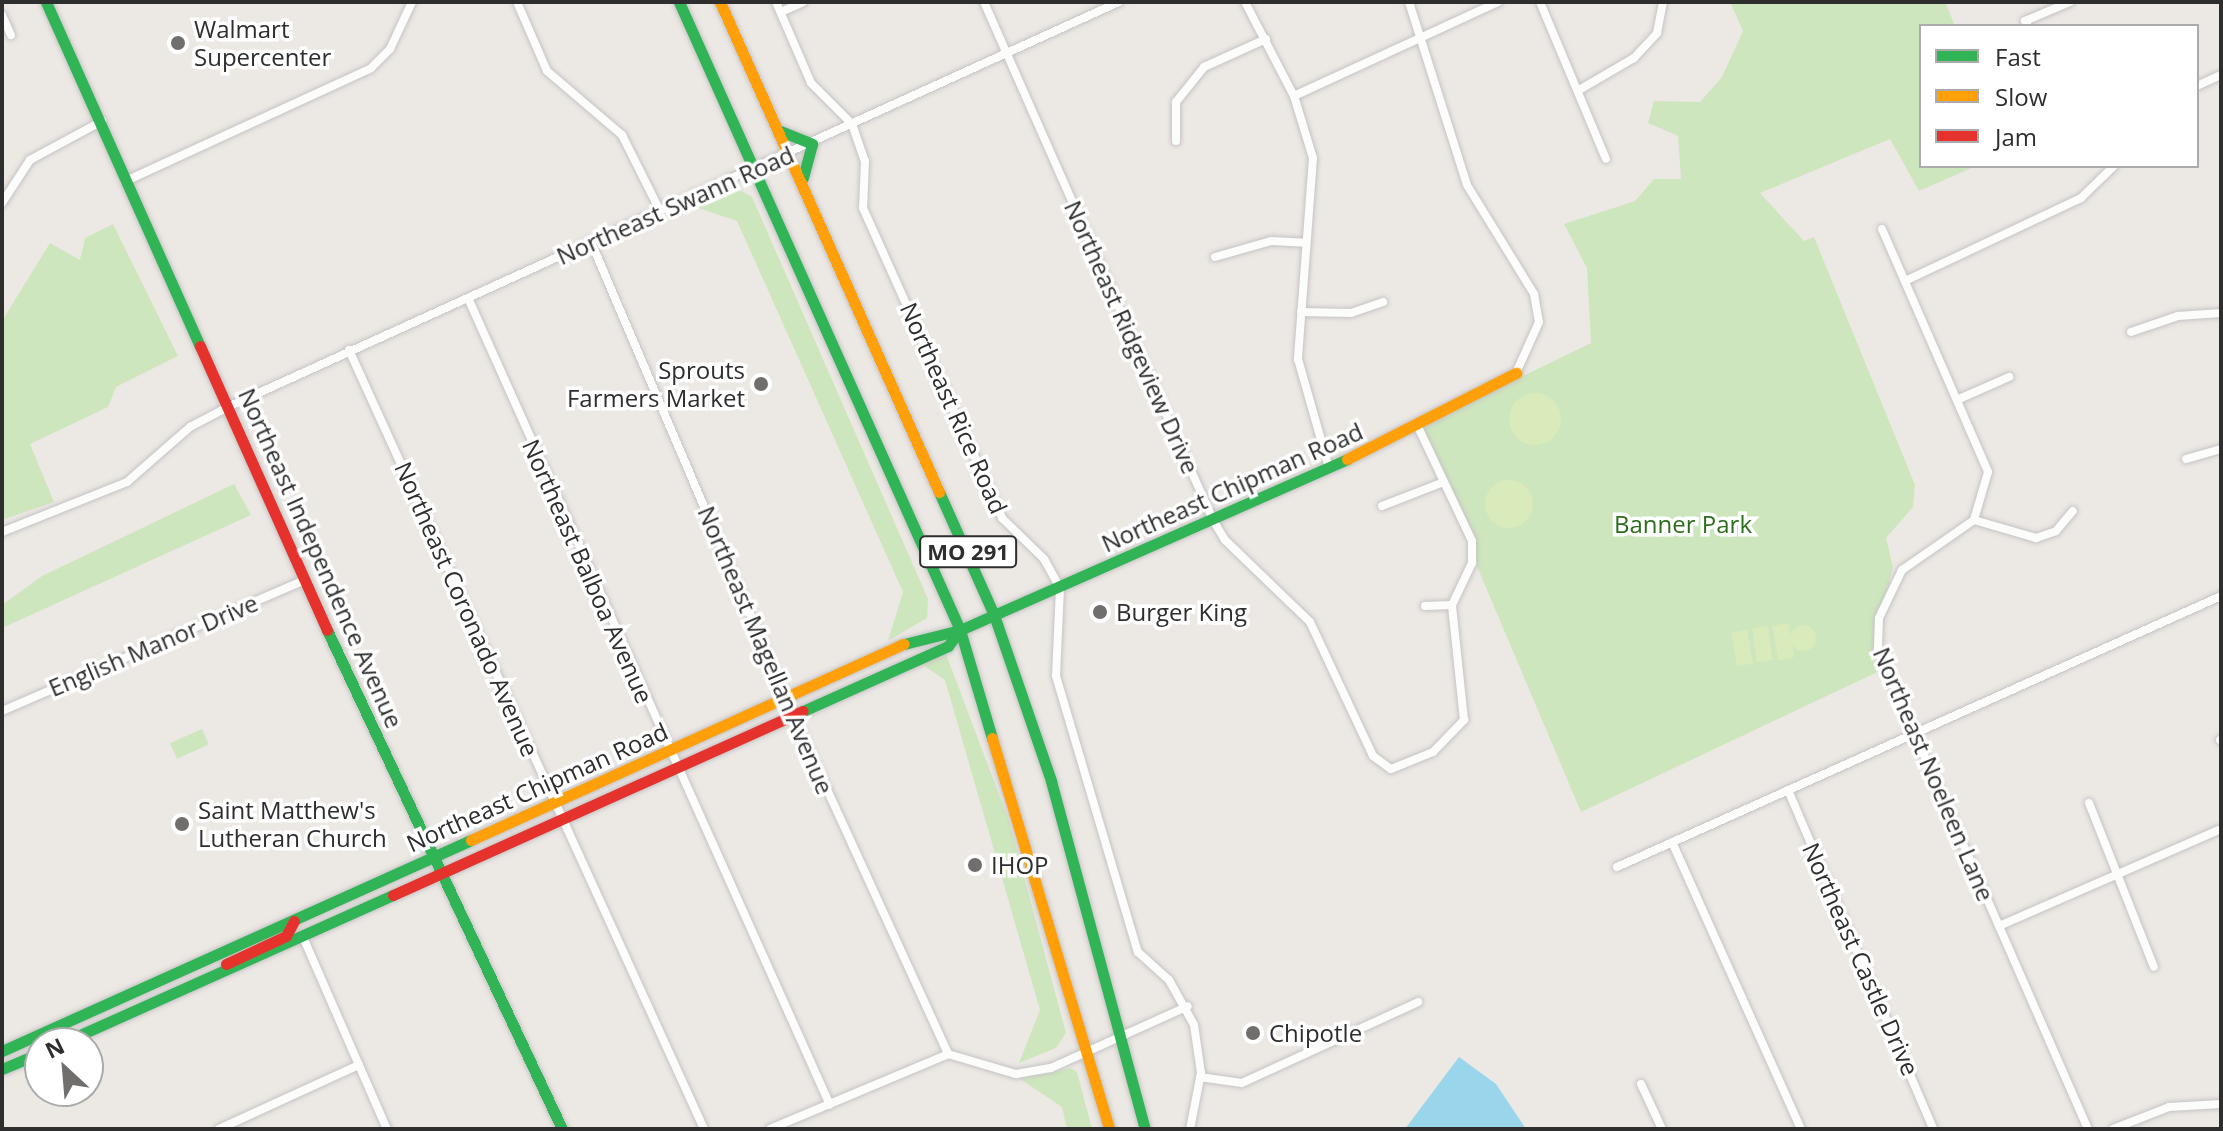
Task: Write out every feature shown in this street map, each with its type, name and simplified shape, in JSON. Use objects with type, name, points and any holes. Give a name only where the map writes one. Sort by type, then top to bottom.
[{"type":"main road","name":"Northeast Independence Avenue","points":[[46,2],[230,406],[304,580],[439,879],[562,1129]]},
{"type":"main road","name":"MO 291","points":[[679,2],[960,630],[1090,1053],[1109,1129]]},
{"type":"main road","name":"MO 291","points":[[720,2],[994,615],[1051,781],[1145,1129]]},
{"type":"main road","points":[[778,130],[812,144],[802,163],[803,185]]},
{"type":"main road","name":"Northeast Chipman Road","points":[[2,1051],[934,631],[960,630],[1213,520],[1418,427],[1516,373]]},
{"type":"main road","name":"Northeast Chipman Road","points":[[99,1027],[439,879],[948,646],[960,630]]},
{"type":"main road","points":[[859,665],[868,682]]},
{"type":"main road","points":[[185,990],[286,936],[294,921]]},
{"type":"main road","points":[[2,1069],[24,1060]]},
{"type":"street","points":[[128,180],[371,68],[390,49],[412,2]]},
{"type":"street","points":[[517,2],[547,71],[622,135],[660,211]]},
{"type":"street","name":"Northeast Rice Road","points":[[776,2],[811,83],[852,124],[865,161],[863,208],[1002,518],[1044,559],[1060,588]]},
{"type":"street","points":[[781,12],[803,2]]},
{"type":"street","name":"Northeast Ridgeview Drive","points":[[984,2],[1213,520],[1225,540],[1310,622],[1373,756],[1391,769],[1433,752],[1464,720],[1452,605]]},
{"type":"street","name":"Northeast Swann Road","points":[[2,532],[127,482],[190,427],[230,406],[1119,2]]},
{"type":"street","points":[[1245,2],[1294,96],[1313,158],[1298,359],[1329,468]]},
{"type":"street","points":[[1409,2],[1467,185],[1534,294],[1539,322],[1516,373]]},
{"type":"street","points":[[1294,96],[1498,2]]},
{"type":"street","points":[[1540,2],[1606,159]]},
{"type":"street","points":[[1579,90],[1619,71],[1654,37],[1663,2]]},
{"type":"street","points":[[2027,24],[2025,21],[2070,2]]},
{"type":"street","points":[[2,15],[11,35]]},
{"type":"street","points":[[1176,141],[1176,102],[1204,67],[1266,39]]},
{"type":"street","points":[[2199,85],[2221,75]]},
{"type":"street","points":[[2,203],[30,160],[102,121]]},
{"type":"street","points":[[1905,281],[2081,198],[2112,168]]},
{"type":"street","points":[[1882,229],[1959,399],[1988,472],[1974,520],[2036,538],[2056,531],[2073,511]]},
{"type":"street","points":[[1215,257],[1271,241],[1306,243]]},
{"type":"street","name":"Northeast Magellan Avenue","points":[[591,242],[793,715],[948,1054]]},
{"type":"street","name":"Northeast Balboa Avenue","points":[[468,298],[676,769],[830,1105]]},
{"type":"street","points":[[1301,312],[1351,313],[1383,302]]},
{"type":"street","points":[[2131,332],[2178,316],[2221,313]]},
{"type":"street","name":"Northeast Coronado Avenue","points":[[349,350],[704,1129]]},
{"type":"street","points":[[1959,399],[2009,377]]},
{"type":"street","points":[[1418,427],[1472,541],[1472,563],[1452,605],[1425,606]]},
{"type":"street","points":[[2186,459],[2221,449]]},
{"type":"street","points":[[1382,506],[1444,482]]},
{"type":"street","name":"Northeast Noeleen Lane","points":[[1974,520],[1914,555],[1879,618],[1878,650],[2088,1129]]},
{"type":"street","name":"English Manor Drive","points":[[2,711],[304,580]]},
{"type":"street","points":[[1060,588],[1056,676],[1136,946],[1188,1006],[1200,1077],[1190,1129]]},
{"type":"street","points":[[1617,867],[2221,596]]},
{"type":"street","name":"Northeast Castle Drive","points":[[1788,790],[1933,1129]]},
{"type":"street","points":[[2089,803],[2154,967]]},
{"type":"street","points":[[1999,926],[2221,829]]},
{"type":"street","points":[[1672,842],[1801,1129]]},
{"type":"street","points":[[303,937],[387,1129]]},
{"type":"street","points":[[1200,1077],[1242,1083],[1418,1002]]},
{"type":"street","points":[[770,1129],[948,1054],[1016,1074],[1090,1053],[1188,1006]]},
{"type":"street","points":[[219,1129],[359,1065]]},
{"type":"street","points":[[1641,1084],[1662,1129]]},
{"type":"street","points":[[2113,1129],[2169,1107],[2221,1104]]},
{"type":"green space","name":"Banner Park","points":[[1730,2],[1945,2],[1954,24],[1919,24],[1919,168],[1971,168],[1919,191],[1890,139],[1760,193],[1804,241],[1814,237],[1915,485],[1913,507],[1886,538],[1893,567],[1876,633],[1886,668],[1581,812],[1418,427],[1591,343],[1587,268],[1564,224],[1635,201],[1654,179],[1681,179],[1678,136],[1648,123],[1654,101],[1700,102],[1722,77],[1743,31]]},
{"type":"green space","points":[[733,186],[752,197],[928,599],[927,618],[888,641],[903,592],[737,221],[692,206]]},
{"type":"green space","points":[[113,224],[178,356],[116,387],[108,407],[30,444],[54,502],[2,520],[2,321],[50,243],[80,260],[85,238]]},
{"type":"green space","points":[[1535,393],[1553,401],[1561,419],[1553,437],[1535,445],[1517,437],[1509,419],[1517,401]]},
{"type":"green space","points":[[1509,480],[1526,487],[1533,504],[1526,521],[1509,528],[1492,521],[1485,504],[1492,487]]},
{"type":"green space","points":[[234,484],[251,515],[2,628],[2,605],[42,576]]},
{"type":"green space","points":[[1788,623],[1794,657],[1778,660],[1772,626]]},
{"type":"green space","points":[[1803,625],[1812,629],[1816,638],[1812,647],[1803,651],[1794,647],[1790,638],[1794,629]]},
{"type":"green space","points":[[1768,626],[1773,660],[1757,662],[1752,628]]},
{"type":"green space","points":[[1747,630],[1753,663],[1737,666],[1731,633]]},
{"type":"green space","points":[[946,654],[1009,821],[1066,1033],[1056,1048],[1019,1063],[1040,1010],[945,680],[917,661]]},
{"type":"green space","points":[[202,729],[209,745],[177,759],[170,743]]},
{"type":"green space","points":[[1071,1068],[1077,1072],[1092,1129],[1067,1129],[1062,1107],[1020,1079]]},
{"type":"water","points":[[1459,1057],[1496,1084],[1526,1129],[1405,1129]]},
{"type":"traffic: fast","points":[[46,2],[200,346]]},
{"type":"traffic: fast","points":[[679,2],[960,630],[992,738]]},
{"type":"traffic: fast","points":[[778,130],[812,144],[803,178]]},
{"type":"traffic: fast","points":[[904,644],[960,630],[1347,459]]},
{"type":"traffic: fast","points":[[939,492],[994,615],[1051,781],[1145,1129]]},
{"type":"traffic: fast","points":[[327,630],[562,1129]]},
{"type":"traffic: fast","points":[[803,711],[948,646],[960,630]]},
{"type":"traffic: fast","points":[[2,1051],[471,840]]},
{"type":"traffic: fast","points":[[98,1027],[393,895]]},
{"type":"traffic: fast","points":[[2,1069],[24,1060]]},
{"type":"traffic: slow","points":[[720,2],[939,492]]},
{"type":"traffic: slow","points":[[1347,459],[1516,373]]},
{"type":"traffic: slow","points":[[471,840],[904,644]]},
{"type":"traffic: slow","points":[[992,738],[1109,1129]]},
{"type":"traffic: jam","points":[[200,346],[327,630]]},
{"type":"traffic: jam","points":[[393,895],[803,711]]},
{"type":"traffic: jam","points":[[226,964],[286,936],[294,921]]},
{"type":"place","name":"Walmart Supercenter","points":[[178,43]]},
{"type":"place","name":"Sprouts Farmers Market","points":[[761,384]]},
{"type":"place","name":"Burger King","points":[[1100,612]]},
{"type":"place","name":"Saint Matthew's Lutheran Church","points":[[182,824]]},
{"type":"place","name":"IHOP","points":[[975,865]]},
{"type":"place","name":"Chipotle","points":[[1253,1033]]}]
